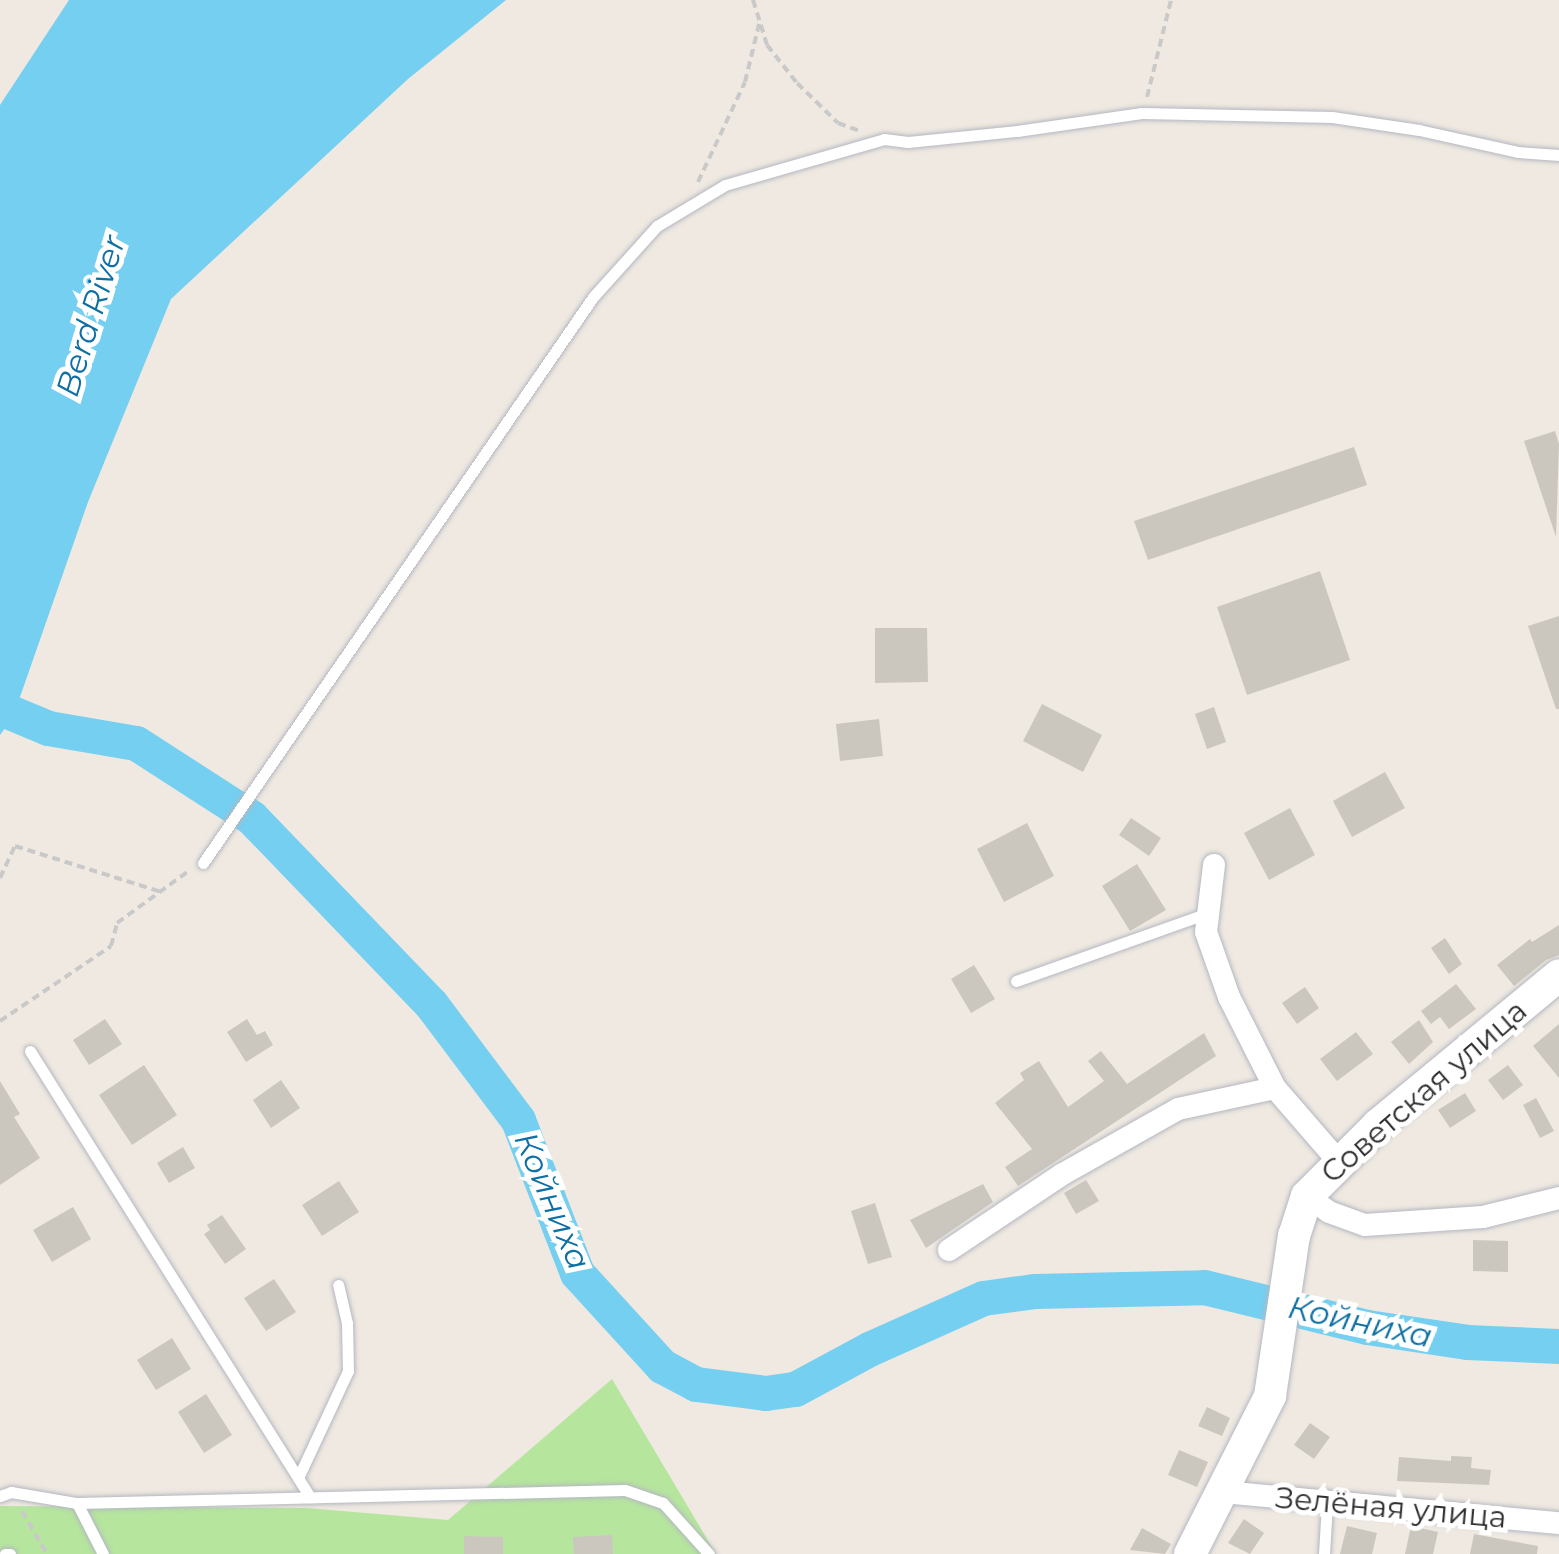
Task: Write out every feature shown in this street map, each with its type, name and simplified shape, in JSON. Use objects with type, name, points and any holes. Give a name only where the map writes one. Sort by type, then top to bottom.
[{"type":"main road","name":"Советская улица","points":[[1190,1554],[1270,1396],[1294,1236],[1307,1196],[1339,1162],[1559,975]]},
{"type":"street","points":[[1214,865],[1206,932],[1228,997],[1275,1088],[1339,1162]]},
{"type":"street","points":[[948,1250],[1061,1175],[1178,1109],[1275,1088]]},
{"type":"street","points":[[1307,1196],[1329,1212],[1365,1225],[1483,1217],[1559,1198]]},
{"type":"street","name":"Зелёная улица","points":[[1223,1492],[1559,1524]]},
{"type":"lane","points":[[204,863],[592,297],[657,226],[725,185],[884,139],[908,142],[1017,131],[1142,112],[1332,117],[1419,130],[1518,152],[1559,155]]},
{"type":"lane","points":[[1016,981],[1208,913]]},
{"type":"lane","points":[[30,1051],[310,1497]]},
{"type":"lane","points":[[298,1478],[348,1371],[347,1323],[338,1285]]},
{"type":"lane","points":[[6,1494],[77,1503],[625,1490],[662,1504],[709,1554]]},
{"type":"lane","points":[[77,1503],[104,1554]]},
{"type":"lane","points":[[1324,1554],[1327,1504]]},
{"type":"path","points":[[753,0],[767,45],[797,83],[838,123],[884,139]]},
{"type":"path","points":[[1142,112],[1170,0]]},
{"type":"path","points":[[689,206],[706,158],[745,82],[758,24]]},
{"type":"path","points":[[0,878],[15,846],[162,892]]},
{"type":"path","points":[[0,1021],[110,946],[117,924],[204,863]]},
{"type":"path","points":[[6,1494],[47,1554]]},
{"type":"green space","points":[[612,1379],[716,1554],[0,1554],[0,1506],[307,1508],[448,1520]]},
{"type":"water","name":"Berd River","points":[[69,0],[506,0],[408,79],[171,299],[88,502],[13,717],[0,735],[0,105]]},
{"type":"building","points":[[1555,431],[1559,444],[1556,537],[1524,441]]},
{"type":"building","points":[[1354,447],[1367,485],[1148,560],[1134,521]]},
{"type":"building","points":[[1320,571],[1350,660],[1247,695],[1217,607]]},
{"type":"building","points":[[1559,616],[1559,709],[1556,709],[1528,626]]},
{"type":"building","points":[[875,628],[927,628],[928,682],[875,683]]},
{"type":"building","points":[[1042,704],[1102,735],[1083,772],[1023,741]]},
{"type":"building","points":[[1214,707],[1226,742],[1207,749],[1195,714]]},
{"type":"building","points":[[879,719],[883,756],[840,761],[836,724]]},
{"type":"building","points":[[1385,772],[1405,808],[1352,837],[1333,801]]},
{"type":"building","points":[[1290,808],[1315,855],[1269,880],[1244,833]]},
{"type":"building","points":[[1131,818],[1161,838],[1149,856],[1119,835]]},
{"type":"building","points":[[1027,823],[1054,876],[1004,902],[977,849]]},
{"type":"building","points":[[1137,864],[1166,910],[1130,931],[1102,886]]},
{"type":"building","points":[[1559,925],[1559,955],[1546,960],[1514,986],[1497,965],[1530,939],[1532,942]]},
{"type":"building","points":[[1445,938],[1462,964],[1449,974],[1431,948]]},
{"type":"building","points":[[974,965],[995,999],[971,1013],[951,979]]},
{"type":"building","points":[[1456,984],[1476,1009],[1449,1029],[1440,1017],[1431,1024],[1421,1011]]},
{"type":"building","points":[[1305,987],[1319,1008],[1297,1024],[1282,1003]]},
{"type":"building","points":[[105,1019],[122,1044],[89,1065],[73,1040]]},
{"type":"building","points":[[247,1019],[257,1035],[265,1031],[273,1045],[246,1062],[227,1032]]},
{"type":"building","points":[[1419,1020],[1433,1042],[1409,1064],[1391,1042]]},
{"type":"building","points":[[1559,1024],[1559,1078],[1533,1046]]},
{"type":"building","points":[[1356,1032],[1373,1054],[1337,1081],[1320,1059]]},
{"type":"building","points":[[1204,1033],[1216,1056],[1018,1186],[1005,1167],[1032,1149],[995,1103],[1024,1080],[1020,1073],[1039,1061],[1068,1107],[1104,1081],[1088,1061],[1101,1051],[1127,1084]]},
{"type":"building","points":[[144,1065],[177,1115],[132,1145],[99,1095]]},
{"type":"building","points":[[1508,1065],[1523,1085],[1503,1100],[1488,1080]]},
{"type":"building","points":[[281,1080],[300,1108],[271,1128],[253,1100]]},
{"type":"building","points":[[0,1081],[20,1114],[14,1117],[40,1158],[0,1185]]},
{"type":"building","points":[[1465,1093],[1476,1111],[1450,1128],[1438,1110]]},
{"type":"building","points":[[1536,1098],[1554,1131],[1540,1138],[1523,1105]]},
{"type":"building","points":[[183,1147],[195,1168],[169,1183],[157,1163]]},
{"type":"building","points":[[1086,1180],[1099,1201],[1076,1214],[1064,1193]]},
{"type":"building","points":[[339,1181],[359,1212],[322,1236],[302,1205]]},
{"type":"building","points":[[983,1184],[993,1202],[926,1248],[910,1220]]},
{"type":"building","points":[[875,1203],[892,1257],[868,1264],[851,1211]]},
{"type":"building","points":[[73,1207],[91,1239],[52,1262],[33,1230]]},
{"type":"building","points":[[222,1215],[246,1249],[225,1264],[204,1234],[210,1230],[207,1225]]},
{"type":"building","points":[[1473,1240],[1508,1241],[1508,1272],[1473,1271]]},
{"type":"building","points":[[274,1279],[296,1312],[266,1331],[244,1298]]},
{"type":"building","points":[[172,1338],[191,1369],[156,1390],[137,1360]]},
{"type":"building","points":[[206,1394],[232,1435],[204,1453],[178,1412]]},
{"type":"building","points":[[1207,1407],[1230,1418],[1222,1436],[1198,1426]]},
{"type":"building","points":[[1310,1423],[1330,1437],[1314,1459],[1294,1445]]},
{"type":"building","points":[[1179,1450],[1208,1462],[1197,1487],[1168,1475]]},
{"type":"building","points":[[1451,1456],[1472,1457],[1471,1468],[1491,1470],[1489,1485],[1397,1481],[1399,1457],[1451,1461]]},
{"type":"building","points":[[1244,1519],[1264,1533],[1250,1554],[1228,1543]]},
{"type":"building","points":[[1347,1526],[1377,1533],[1372,1554],[1340,1554]]},
{"type":"building","points":[[1411,1526],[1438,1532],[1433,1554],[1405,1554]]},
{"type":"building","points":[[1142,1528],[1171,1544],[1165,1554],[1130,1550]]},
{"type":"building","points":[[1474,1534],[1538,1546],[1537,1554],[1470,1554]]},
{"type":"building","points":[[612,1535],[613,1554],[574,1554],[573,1537]]},
{"type":"building","points":[[464,1536],[503,1537],[503,1554],[464,1554]]},
{"type":"waterway","name":"Койниха","points":[[0,708],[48,728],[136,743],[251,817],[431,1004],[518,1120],[577,1273],[662,1366],[696,1384],[765,1393],[795,1389],[869,1349],[983,1298],[1034,1291],[1204,1287],[1367,1327],[1467,1342],[1559,1346]]}]
